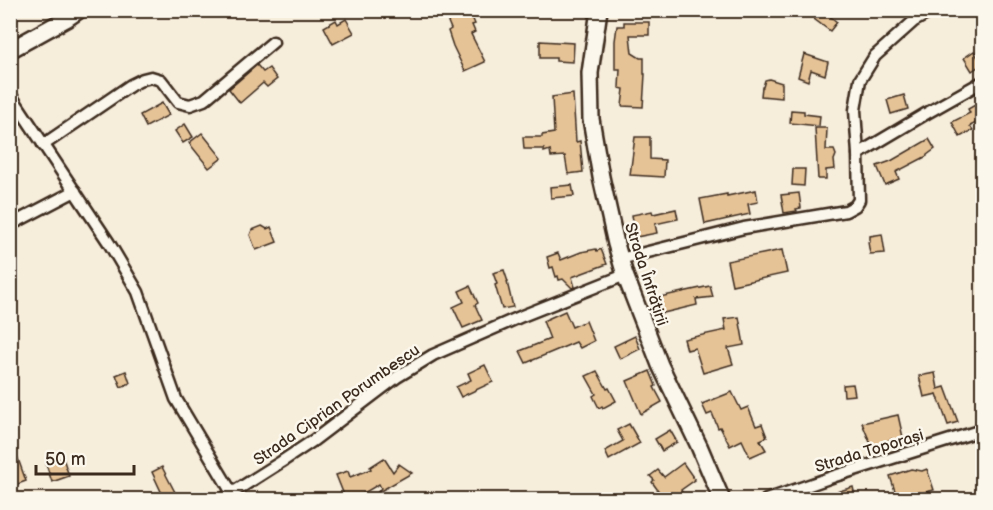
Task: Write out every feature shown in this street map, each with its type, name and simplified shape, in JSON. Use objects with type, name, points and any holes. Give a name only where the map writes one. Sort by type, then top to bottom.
[{"type":"main road","points":[[10,50],[79,10]]},
{"type":"main road","name":"Strada Înfrățirii","points":[[599,10],[590,74],[591,119],[601,177],[620,259],[660,365],[722,500]]},
{"type":"street","points":[[620,259],[744,228],[846,211],[855,206],[859,200],[855,110],[860,80],[875,56],[915,21],[934,10]]},
{"type":"street","points":[[43,145],[143,79],[151,77],[161,80],[178,102],[190,105],[204,100],[273,42]]},
{"type":"street","points":[[858,154],[982,82]]},
{"type":"street","points":[[10,94],[109,243],[138,292],[176,399],[232,493]]},
{"type":"street","points":[[10,225],[75,191]]},
{"type":"street","name":"Strada Ciprian Porumbescu","points":[[220,500],[314,440],[397,377],[433,356],[522,316],[626,275]]},
{"type":"street","name":"Strada Toporași","points":[[766,500],[982,430]]},
{"type":"building","points":[[462,10],[469,10],[475,24],[472,25],[475,32],[471,34],[485,62],[465,71],[453,46],[448,31],[451,29],[446,17]]},
{"type":"building","points":[[820,10],[837,22],[830,31],[814,19]]},
{"type":"building","points":[[346,19],[354,33],[333,44],[324,27],[336,20],[338,24]]},
{"type":"building","points":[[624,22],[649,22],[649,35],[630,35],[632,53],[644,58],[643,107],[622,106],[624,89],[619,88],[620,69],[615,69],[615,41],[617,26],[624,26]]},
{"type":"building","points":[[540,41],[574,43],[573,62],[556,61],[556,58],[540,58]]},
{"type":"building","points":[[974,51],[982,64],[972,71],[964,58]]},
{"type":"building","points":[[804,54],[828,62],[825,75],[811,70],[808,81],[798,77]]},
{"type":"building","points":[[257,65],[263,72],[269,68],[277,79],[267,87],[263,83],[240,103],[229,89]]},
{"type":"building","points":[[765,80],[782,83],[782,98],[761,96]]},
{"type":"building","points":[[573,94],[576,142],[580,141],[583,172],[568,174],[565,156],[551,157],[550,150],[544,152],[544,149],[524,149],[523,137],[542,137],[542,135],[554,133],[552,97]]},
{"type":"building","points":[[904,95],[908,109],[891,114],[887,100]]},
{"type":"building","points":[[982,101],[982,120],[970,126],[973,130],[960,137],[952,122],[970,113],[968,109]]},
{"type":"building","points":[[162,103],[169,115],[146,127],[140,115]]},
{"type":"building","points":[[791,110],[820,116],[819,126],[790,123]]},
{"type":"building","points":[[185,124],[193,137],[183,143],[175,131]]},
{"type":"building","points":[[815,128],[827,128],[826,150],[834,150],[836,155],[835,169],[826,170],[826,179],[818,179]]},
{"type":"building","points":[[202,133],[222,158],[209,168],[189,143]]},
{"type":"building","points":[[635,137],[650,137],[650,159],[665,160],[664,177],[630,175]]},
{"type":"building","points":[[929,139],[935,149],[927,156],[896,172],[899,179],[885,185],[877,166],[891,161]]},
{"type":"building","points":[[793,169],[805,169],[804,186],[792,185]]},
{"type":"building","points":[[572,185],[574,196],[551,198],[550,187]]},
{"type":"building","points":[[756,190],[758,202],[748,204],[750,214],[705,224],[700,199]]},
{"type":"building","points":[[799,193],[801,208],[784,213],[781,195]]},
{"type":"building","points":[[676,209],[678,219],[655,224],[657,233],[636,237],[632,215],[652,211],[653,214]]},
{"type":"building","points":[[262,226],[267,229],[271,227],[277,242],[256,250],[250,235],[252,230]]},
{"type":"building","points":[[882,234],[885,253],[870,254],[868,242],[870,242],[870,236]]},
{"type":"building","points":[[596,249],[597,251],[601,249],[607,264],[572,277],[575,287],[572,288],[563,279],[559,280],[553,267],[550,268],[547,257],[558,253],[561,260]]},
{"type":"building","points":[[782,250],[787,273],[732,285],[727,261]]},
{"type":"building","points":[[504,270],[513,307],[502,309],[493,273]]},
{"type":"building","points":[[470,286],[478,303],[475,305],[482,320],[463,328],[453,307],[464,302],[459,291]]},
{"type":"building","points":[[710,286],[713,297],[696,299],[697,305],[659,314],[655,298]]},
{"type":"building","points":[[565,311],[572,327],[586,321],[594,341],[580,348],[576,342],[526,363],[520,351],[550,339],[543,321]]},
{"type":"building","points":[[739,317],[744,345],[728,348],[733,364],[703,373],[695,348],[687,350],[684,339],[726,330],[724,319]]},
{"type":"building","points":[[635,336],[640,349],[620,359],[614,346]]},
{"type":"building","points":[[485,365],[493,382],[461,397],[456,387],[471,380],[468,373]]},
{"type":"building","points":[[126,371],[130,383],[121,387],[116,375]]},
{"type":"building","points":[[597,371],[616,401],[603,408],[602,406],[599,408],[593,396],[596,394],[586,376]]},
{"type":"building","points":[[650,371],[656,386],[654,387],[662,402],[641,414],[627,381]]},
{"type":"building","points":[[935,373],[938,389],[945,387],[958,422],[948,425],[937,394],[924,397],[919,376]]},
{"type":"building","points":[[853,384],[855,395],[844,396],[843,385]]},
{"type":"building","points":[[732,392],[741,410],[748,407],[756,426],[762,424],[767,437],[760,440],[766,450],[750,457],[742,440],[730,446],[720,427],[718,428],[712,413],[707,415],[702,404]]},
{"type":"building","points":[[898,415],[904,442],[894,445],[892,439],[872,447],[862,423]]},
{"type":"building","points":[[629,424],[640,443],[609,460],[605,451],[623,441],[617,430]]},
{"type":"building","points":[[670,430],[677,442],[662,451],[655,439]]},
{"type":"building","points":[[12,442],[26,481],[15,485],[10,473],[10,443]]},
{"type":"building","points":[[63,458],[69,476],[52,482],[46,464]]},
{"type":"building","points":[[384,458],[393,472],[399,464],[412,473],[377,493],[381,488],[379,484],[362,494],[363,497],[357,500],[346,500],[336,475],[348,471],[350,477],[371,469],[370,467]]},
{"type":"building","points":[[683,463],[695,480],[681,490],[686,500],[665,500],[650,476],[658,470],[664,477]]},
{"type":"building","points":[[162,467],[179,500],[165,500],[152,472]]},
{"type":"building","points":[[911,469],[922,471],[927,469],[934,490],[906,497],[895,491],[890,476]]},
{"type":"building","points":[[853,487],[856,500],[819,500],[819,497]]}]
